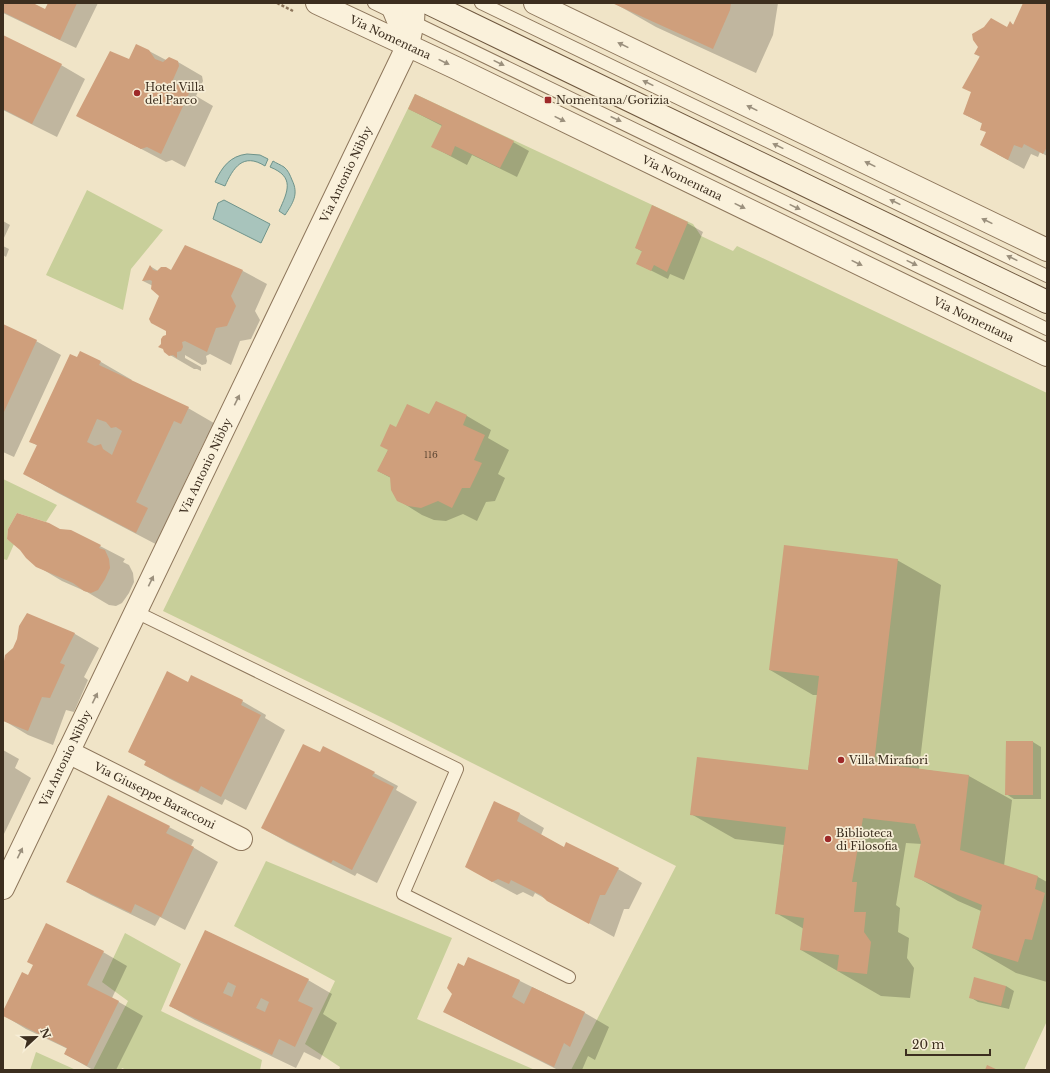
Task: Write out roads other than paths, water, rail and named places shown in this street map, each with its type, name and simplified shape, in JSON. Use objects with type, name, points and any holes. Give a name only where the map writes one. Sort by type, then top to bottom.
[{"type":"street","name":"Via Nomentana","points":[[317,3],[408,45],[1047,355]]},
{"type":"street","points":[[428,3],[1047,302]]},
{"type":"street","points":[[535,3],[1047,250]]},
{"type":"street","name":"Via Antonio Nibby","points":[[3,888],[408,45],[403,10]]},
{"type":"street","name":"Via Giuseppe Baracconi","points":[[68,752],[242,839]]},
{"type":"lane","name":"Via Nomentana","points":[[374,3],[403,10],[629,125],[1047,328]]},
{"type":"lane","points":[[481,3],[1047,276]]},
{"type":"lane","points":[[136,612],[457,770],[402,894],[569,977]]},
{"type":"water","points":[[247,154],[260,155],[268,159],[265,166],[257,162],[245,161],[235,168],[225,186],[215,182],[227,163],[236,157]]},
{"type":"water","points":[[273,161],[287,170],[294,185],[294,198],[285,215],[279,211],[287,191],[286,180],[283,175],[270,167]]},
{"type":"water","points":[[224,200],[270,224],[261,243],[213,219],[218,203]]},
{"type":"place","name":"Hotel Villa del Parco","points":[[137,93]]},
{"type":"place","name":"Nomentana/Gorizia","points":[[548,100]]},
{"type":"place","name":"Villa Mirafiori","points":[[841,760]]},
{"type":"place","name":"Biblioteca di Filosofia","points":[[828,839]]}]
